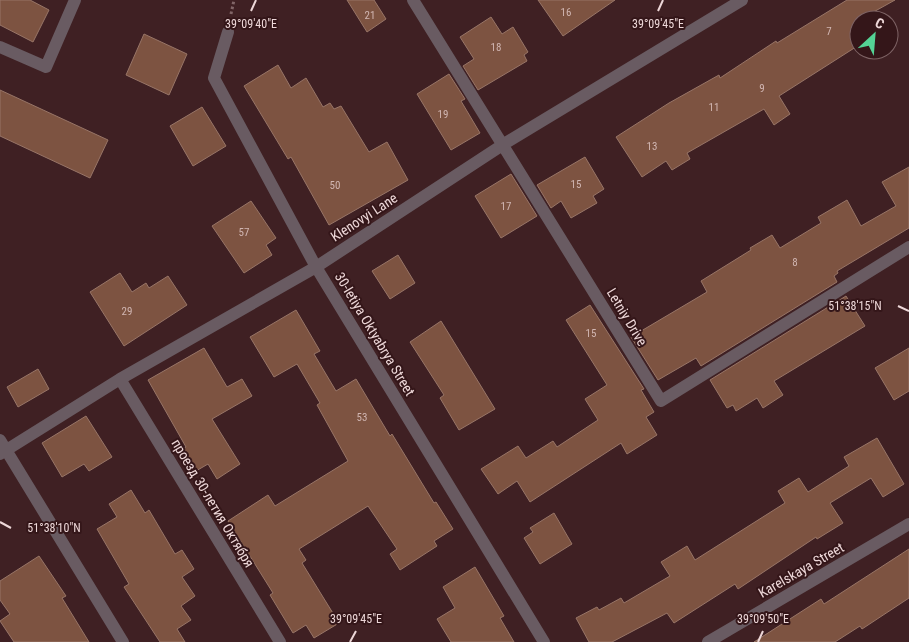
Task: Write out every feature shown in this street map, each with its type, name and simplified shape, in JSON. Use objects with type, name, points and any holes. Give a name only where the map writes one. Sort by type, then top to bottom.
[{"type":"street","points":[[0,48],[46,67],[75,0]]},
{"type":"street","name":"Letniy Drive","points":[[413,0],[504,144],[662,402],[909,246]]},
{"type":"street","name":"Klenovyi Lane","points":[[2,448],[316,266],[504,144],[742,0]]},
{"type":"street","name":"30-letiya Oktyabrya Street","points":[[228,32],[214,78],[316,266],[544,642]]},
{"type":"street","name":"проезд 30-летия Октября","points":[[120,380],[280,642]]},
{"type":"street","points":[[2,448],[123,642]]},
{"type":"street","name":"Karelskaya Street","points":[[708,642],[909,524]]},
{"type":"building","points":[[0,0],[30,0],[49,10],[33,42],[0,25]]},
{"type":"building","points":[[347,0],[374,0],[386,19],[367,32]]},
{"type":"building","points":[[538,0],[615,0],[563,36]]},
{"type":"building","points":[[847,0],[895,0],[877,10],[849,10],[849,51],[779,96],[790,114],[774,125],[764,109],[687,153],[690,159],[672,170],[666,161],[642,177],[616,137],[669,103],[719,75],[720,78],[776,41],[777,43]]},
{"type":"building","points":[[491,17],[502,34],[513,27],[528,52],[524,55],[527,61],[478,90],[463,66],[474,59],[460,37]]},
{"type":"building","points":[[144,34],[187,54],[169,95],[126,75]]},
{"type":"building","points":[[278,65],[291,88],[306,78],[323,107],[330,103],[334,109],[341,106],[369,152],[387,142],[408,180],[329,225],[291,157],[288,159],[244,86]]},
{"type":"building","points":[[449,74],[465,99],[461,101],[480,133],[451,150],[417,94]]},
{"type":"building","points":[[0,90],[108,140],[90,178],[0,136]]},
{"type":"building","points":[[202,107],[226,146],[193,166],[170,126]]},
{"type":"building","points":[[585,157],[604,189],[593,196],[597,203],[571,218],[561,201],[551,208],[537,185]]},
{"type":"building","points":[[909,167],[909,228],[837,271],[838,273],[834,276],[837,282],[701,366],[696,358],[658,380],[631,337],[707,292],[701,281],[772,235],[780,248],[821,223],[818,217],[847,200],[861,226],[896,206],[882,182]]},
{"type":"building","points":[[511,174],[537,216],[501,238],[475,196]]},
{"type":"building","points":[[251,201],[276,238],[266,245],[272,255],[244,273],[212,226]]},
{"type":"building","points":[[398,255],[415,283],[390,299],[372,271]]},
{"type":"building","points":[[120,273],[132,292],[146,283],[149,288],[168,276],[187,305],[124,346],[90,292]]},
{"type":"building","points":[[846,296],[865,326],[774,381],[783,395],[763,408],[757,398],[736,411],[733,405],[727,408],[710,380]]},
{"type":"building","points":[[590,305],[644,389],[641,390],[654,412],[646,417],[657,435],[627,454],[621,443],[530,502],[517,481],[498,494],[481,469],[518,446],[526,458],[553,441],[557,447],[598,420],[585,399],[607,385],[566,320]]},
{"type":"building","points":[[296,310],[320,351],[314,354],[336,391],[356,379],[390,436],[392,434],[434,503],[436,502],[453,529],[434,541],[437,546],[400,570],[390,554],[397,549],[368,506],[299,549],[306,560],[302,563],[339,623],[314,638],[306,625],[293,633],[270,595],[273,593],[228,521],[268,495],[275,506],[348,461],[317,405],[320,403],[297,364],[274,377],[250,337]]},
{"type":"building","points":[[441,321],[495,409],[459,430],[440,398],[444,395],[410,342]]},
{"type":"building","points":[[204,348],[227,387],[242,379],[252,396],[212,419],[240,464],[217,479],[208,464],[196,471],[182,449],[186,447],[148,380]]},
{"type":"building","points":[[909,348],[909,391],[894,400],[875,368]]},
{"type":"building","points":[[38,369],[49,389],[18,407],[7,387]]},
{"type":"building","points":[[86,416],[112,457],[89,471],[84,464],[62,477],[42,443]]},
{"type":"building","points":[[877,438],[904,484],[883,497],[871,478],[830,503],[843,523],[817,539],[816,537],[738,589],[735,584],[674,623],[667,613],[612,642],[589,642],[576,618],[597,607],[599,610],[621,598],[624,603],[670,576],[661,562],[687,546],[695,560],[785,503],[778,491],[799,478],[808,492],[849,466],[844,457]]},
{"type":"building","points":[[131,490],[145,513],[149,510],[175,554],[182,550],[194,569],[182,577],[195,596],[181,606],[191,620],[177,629],[185,642],[160,642],[124,587],[129,584],[97,529],[117,517],[109,504]]},
{"type":"building","points":[[554,513],[572,544],[540,564],[524,538],[533,532],[530,528]]},
{"type":"building","points":[[909,549],[909,598],[862,629],[860,626],[835,642],[754,642],[821,599],[824,604]]},
{"type":"building","points":[[39,556],[66,596],[62,598],[89,642],[14,642],[0,621],[10,614],[0,600],[0,581]]},
{"type":"building","points":[[475,567],[504,616],[500,618],[514,642],[451,642],[437,619],[455,608],[443,587]]}]
